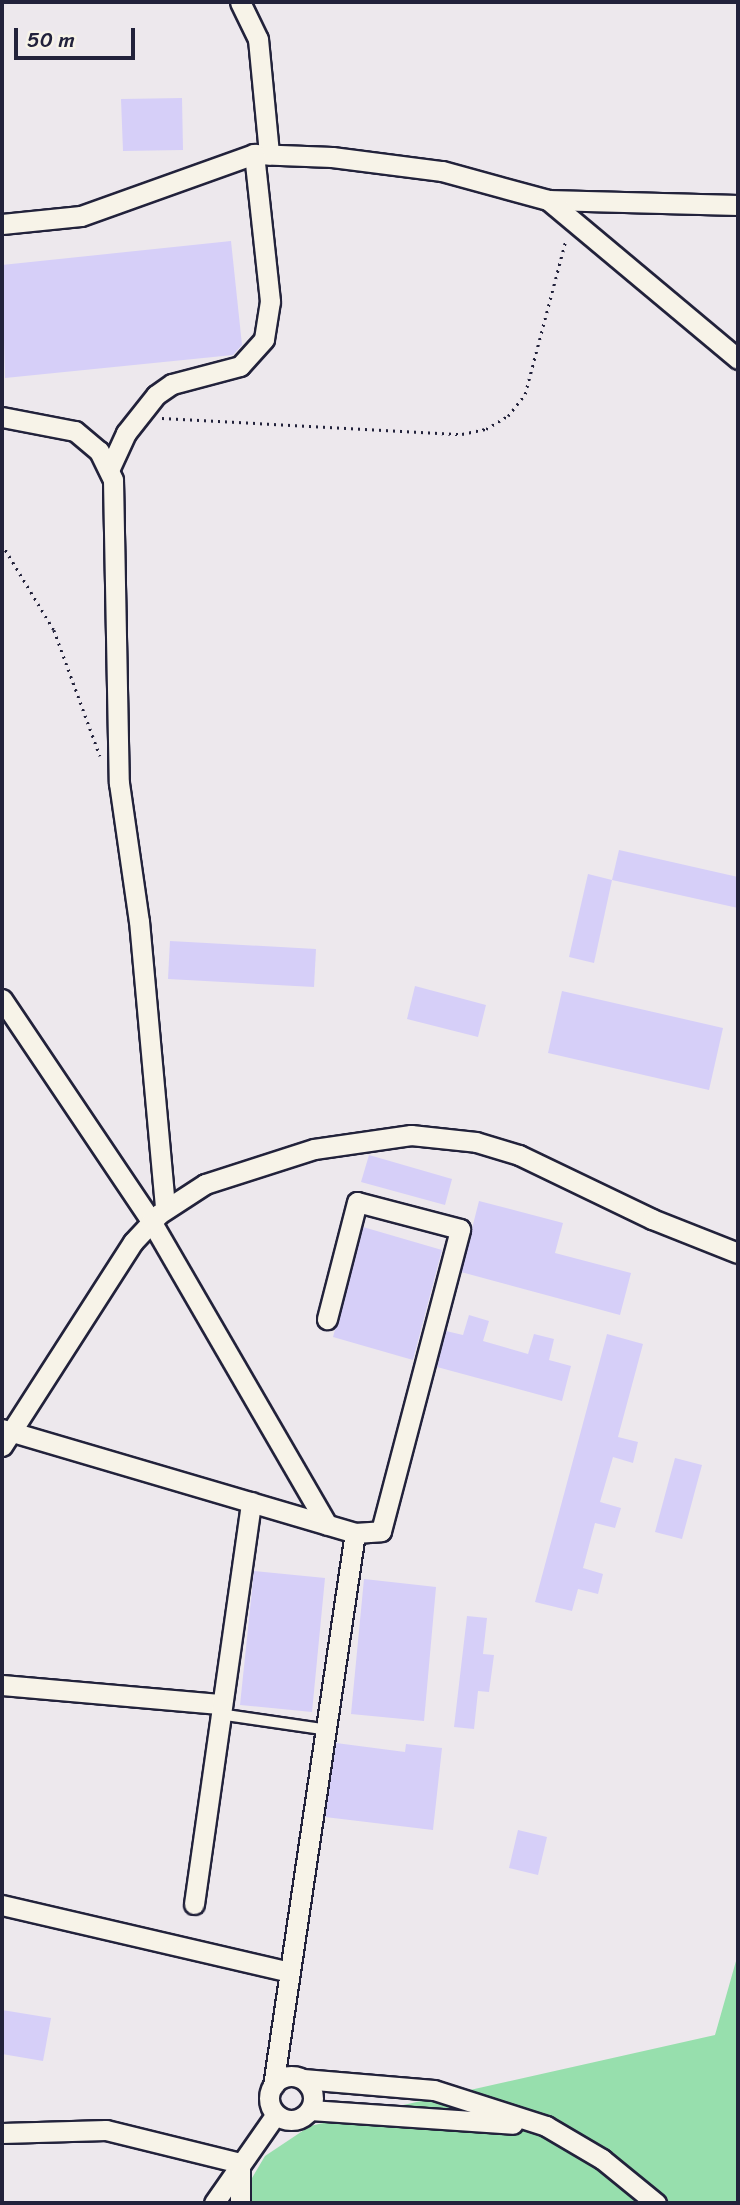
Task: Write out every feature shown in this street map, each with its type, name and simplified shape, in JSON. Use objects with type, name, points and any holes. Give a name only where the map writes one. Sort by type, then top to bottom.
[{"type":"street","points":[[110,470],[137,417],[172,384],[240,366],[264,339],[270,301],[258,39],[240,2]]},
{"type":"street","points":[[2,224],[81,216],[262,154],[418,167],[515,187],[548,200],[571,216],[738,359]]},
{"type":"street","points":[[548,200],[738,205]]},
{"type":"street","points":[[2,417],[75,431],[99,451],[110,470],[117,548],[120,783],[139,921],[158,1215]]},
{"type":"street","points":[[2,999],[158,1215],[327,1525]]},
{"type":"street","points":[[327,1319],[357,1202],[460,1229],[381,1531],[355,1533],[4,1435],[158,1215],[205,1184],[314,1149],[426,1135],[519,1155],[652,1219],[738,1253]]},
{"type":"street","points":[[194,1904],[218,1709],[251,1502]]},
{"type":"street","points":[[355,1533],[322,1729],[269,2099],[276,2114],[293,2121],[310,2110],[546,2126]]},
{"type":"street","points":[[2,1685],[218,1709]]},
{"type":"street","points":[[2,1905],[289,1972]]},
{"type":"street","points":[[272,2086],[283,2077],[434,2090],[546,2126],[628,2178],[656,2203]]},
{"type":"street","points":[[303,2079],[314,2097],[310,2110]]},
{"type":"street","points":[[214,2203],[276,2114]]},
{"type":"street","points":[[2,2133],[106,2130],[240,2163]]},
{"type":"street","points":[[240,2163],[240,2203]]},
{"type":"street","points":[[628,2178],[641,2203]]},
{"type":"lane","points":[[218,1709],[322,1729]]},
{"type":"path","points":[[137,417],[462,434],[486,429],[508,416],[525,394],[571,216]]},
{"type":"path","points":[[2,544],[54,630],[101,758]]},
{"type":"green space","points":[[738,1954],[738,2203],[251,2203],[252,2178],[265,2156],[310,2126],[715,2035]]},
{"type":"building","points":[[182,98],[183,150],[123,151],[121,99]]},
{"type":"building","points":[[231,241],[242,345],[233,355],[5,378],[2,265]]},
{"type":"building","points":[[619,850],[738,877],[738,908],[612,880]]},
{"type":"building","points":[[588,874],[612,880],[594,963],[569,957]]},
{"type":"building","points":[[170,941],[316,949],[314,987],[168,979]]},
{"type":"building","points":[[415,986],[486,1005],[478,1037],[407,1019]]},
{"type":"building","points":[[562,991],[723,1028],[709,1090],[548,1053]]},
{"type":"building","points":[[369,1155],[452,1179],[445,1205],[361,1182]]},
{"type":"building","points":[[479,1201],[563,1223],[555,1253],[631,1273],[620,1315],[461,1272]]},
{"type":"building","points":[[363,1227],[442,1250],[413,1360],[333,1337]]},
{"type":"building","points":[[469,1315],[489,1321],[483,1341],[528,1354],[534,1334],[554,1339],[549,1360],[571,1366],[562,1401],[437,1367],[446,1331],[463,1335]]},
{"type":"building","points":[[607,1334],[643,1344],[618,1437],[638,1442],[633,1463],[613,1457],[600,1502],[621,1508],[615,1528],[595,1523],[583,1568],[603,1574],[598,1594],[578,1589],[572,1611],[535,1602]]},
{"type":"building","points":[[675,1458],[702,1465],[682,1539],[655,1532]]},
{"type":"building","points":[[254,1571],[325,1578],[312,1712],[240,1705]]},
{"type":"building","points":[[364,1579],[436,1587],[424,1721],[351,1714]]},
{"type":"building","points":[[467,1616],[487,1618],[483,1654],[494,1655],[489,1692],[478,1691],[474,1729],[454,1727]]},
{"type":"building","points":[[336,1743],[405,1752],[406,1744],[442,1748],[433,1830],[325,1817]]},
{"type":"building","points":[[518,1830],[547,1837],[538,1875],[509,1868]]},
{"type":"building","points":[[2,2010],[51,2018],[43,2061],[2,2054]]}]
